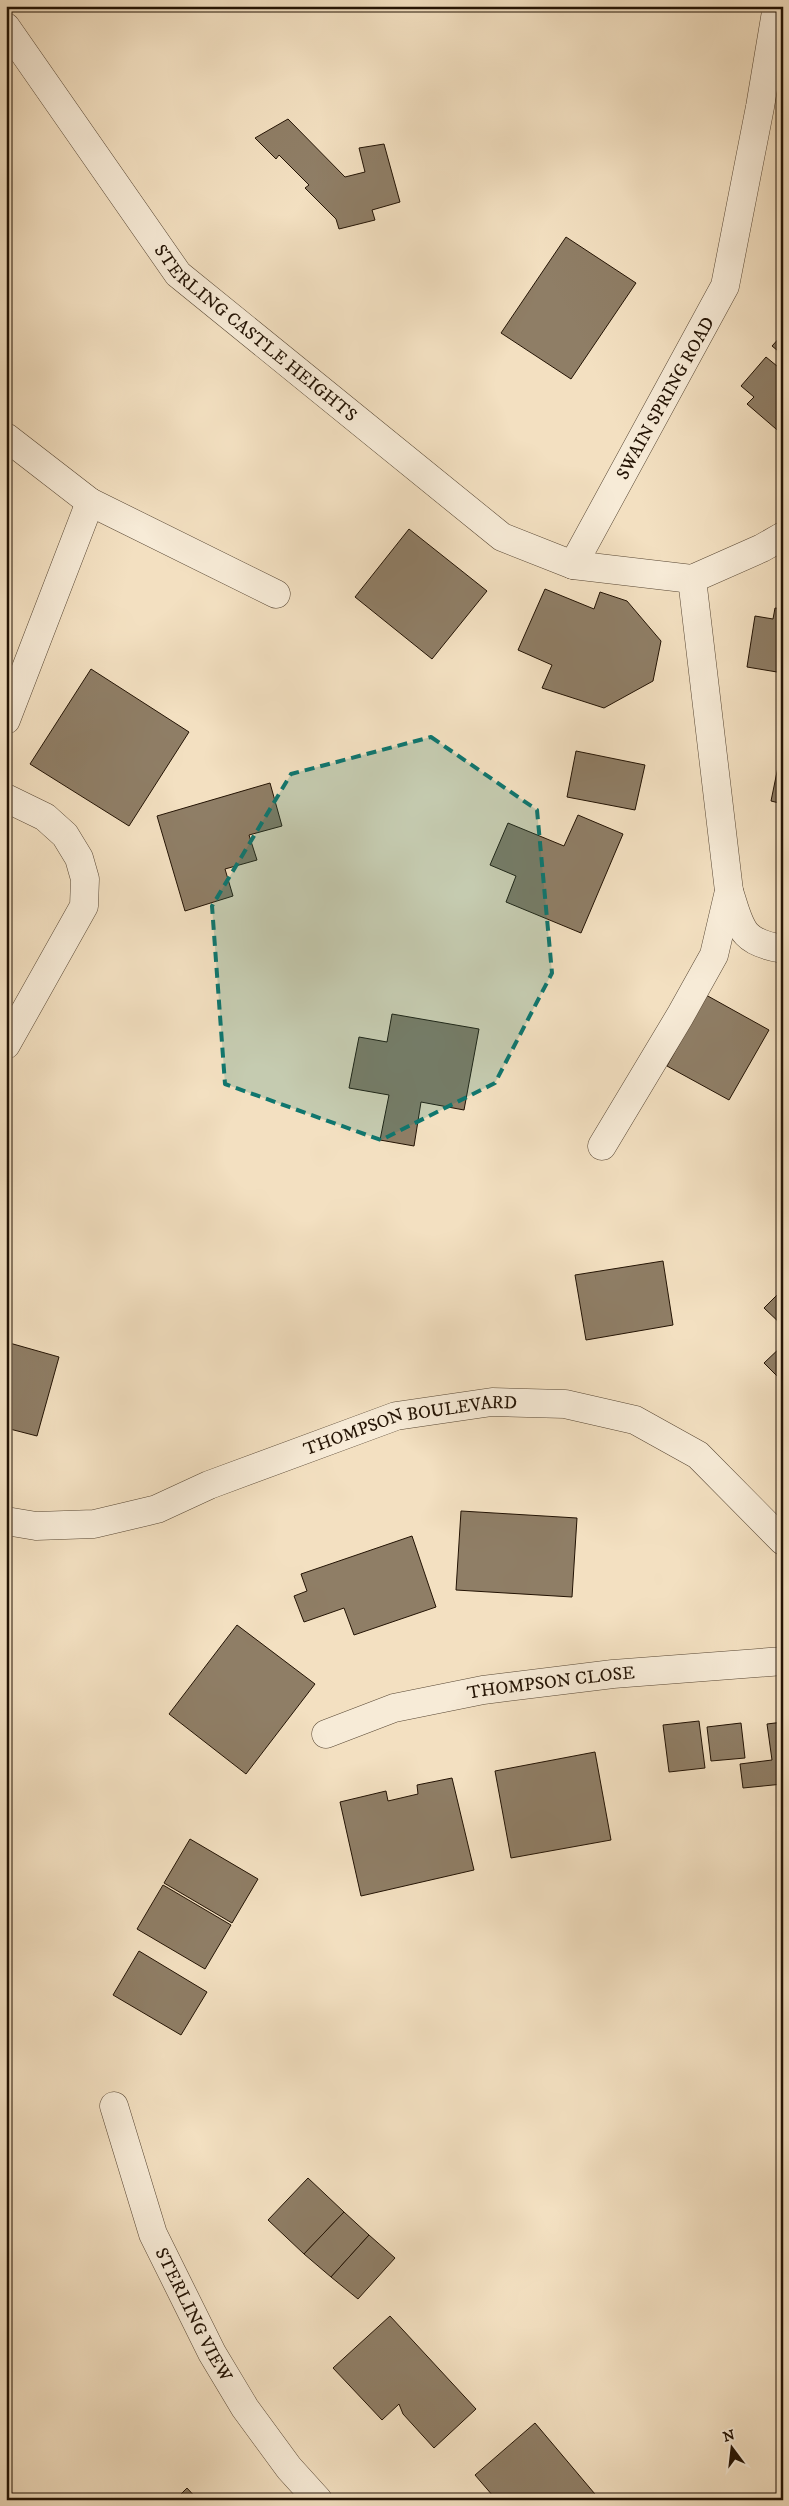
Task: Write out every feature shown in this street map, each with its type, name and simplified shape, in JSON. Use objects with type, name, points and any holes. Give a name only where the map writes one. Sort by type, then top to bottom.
[{"type":"street","name":"SWAIN SPRING ROAD","points":[[573,565],[725,286],[760,107],[777,6]]},
{"type":"street","name":"STERLING CASTLE HEIGHTS","points":[[6,27],[178,274],[502,537],[573,565]]},
{"type":"street","points":[[6,438],[90,502],[276,594]]},
{"type":"street","points":[[6,720],[90,502]]},
{"type":"street","points":[[573,565],[692,579],[762,548],[783,536]]},
{"type":"street","points":[[692,579],[729,891],[740,926],[755,942],[783,949]]},
{"type":"street","points":[[6,798],[45,817],[65,835],[79,858],[85,879],[84,906],[6,1045]]},
{"type":"street","points":[[602,1146],[680,1016],[714,954],[729,891]]},
{"type":"street","name":"THOMPSON BOULEVARD","points":[[6,1521],[36,1526],[94,1524],[157,1509],[227,1478],[396,1416],[492,1402],[565,1404],[635,1420],[698,1455],[783,1541]]},
{"type":"street","name":"THOMPSON CLOSE","points":[[326,1734],[394,1708],[483,1690],[613,1674],[783,1661]]},
{"type":"street","name":"STERLING VIEW","points":[[114,2106],[153,2234],[212,2353],[245,2408],[289,2468],[318,2500]]},
{"type":"highlighted area","points":[[431,737],[537,810],[552,973],[495,1083],[381,1140],[225,1084],[212,906],[291,774]]},
{"type":"building","points":[[288,119],[345,177],[365,172],[359,148],[384,144],[400,202],[372,210],[375,220],[339,229],[336,219],[305,188],[309,185],[279,155],[276,159],[255,138]]},
{"type":"building","points":[[566,237],[636,283],[571,379],[501,333]]},
{"type":"building","points":[[783,334],[783,355],[772,346]]},
{"type":"building","points":[[766,357],[783,371],[783,435],[747,404],[754,397],[741,386]]},
{"type":"building","points":[[409,529],[487,591],[432,659],[355,597]]},
{"type":"building","points":[[545,589],[594,609],[600,592],[627,601],[661,641],[653,681],[604,708],[542,688],[552,665],[518,650]]},
{"type":"building","points":[[775,608],[783,609],[783,673],[747,667],[755,616],[773,619]]},
{"type":"building","points":[[91,669],[189,732],[129,826],[30,764]]},
{"type":"building","points":[[576,751],[645,765],[635,810],[567,797]]},
{"type":"building","points":[[779,762],[783,763],[783,804],[771,801]]},
{"type":"building","points":[[270,783],[282,826],[249,835],[257,860],[225,869],[233,896],[185,911],[157,816]]},
{"type":"building","points":[[578,815],[623,834],[581,933],[506,902],[516,876],[490,865],[508,823],[564,846]]},
{"type":"building","points":[[706,995],[769,1030],[729,1100],[667,1066]]},
{"type":"building","points":[[392,1014],[479,1029],[464,1110],[421,1102],[414,1146],[380,1140],[389,1095],[349,1088],[359,1037],[387,1042]]},
{"type":"building","points":[[663,1261],[673,1325],[586,1340],[575,1275]]},
{"type":"building","points":[[783,1289],[783,1326],[764,1308]]},
{"type":"building","points":[[6,1342],[59,1357],[37,1436],[6,1428]]},
{"type":"building","points":[[783,1345],[783,1382],[764,1363]]},
{"type":"building","points":[[461,1511],[577,1518],[572,1597],[456,1590]]},
{"type":"building","points":[[412,1536],[436,1607],[354,1635],[344,1608],[304,1622],[294,1596],[307,1591],[301,1574]]},
{"type":"building","points":[[237,1625],[315,1684],[246,1774],[169,1714]]},
{"type":"building","points":[[699,1721],[705,1768],[669,1772],[663,1725]]},
{"type":"building","points":[[783,1722],[783,1784],[743,1788],[740,1764],[772,1760],[767,1724]]},
{"type":"building","points":[[741,1723],[745,1758],[711,1761],[707,1727]]},
{"type":"building","points":[[595,1752],[611,1840],[511,1858],[495,1771]]},
{"type":"building","points":[[452,1778],[474,1870],[361,1896],[340,1802],[386,1791],[388,1801],[418,1794],[417,1785]]},
{"type":"building","points":[[190,1839],[258,1879],[232,1923],[164,1883]]},
{"type":"building","points":[[163,1885],[231,1925],[205,1969],[137,1929]]},
{"type":"building","points":[[139,1951],[207,1992],[181,2035],[113,1995]]},
{"type":"building","points":[[308,2178],[344,2212],[304,2254],[268,2220]]},
{"type":"building","points":[[344,2212],[369,2235],[331,2277],[304,2254]]},
{"type":"building","points":[[369,2235],[395,2258],[358,2299],[331,2277]]},
{"type":"building","points":[[390,2316],[476,2409],[434,2448],[403,2414],[399,2404],[382,2420],[333,2368]]},
{"type":"building","points":[[535,2423],[600,2500],[491,2500],[493,2496],[475,2475]]},
{"type":"building","points":[[187,2488],[198,2500],[175,2500]]}]
